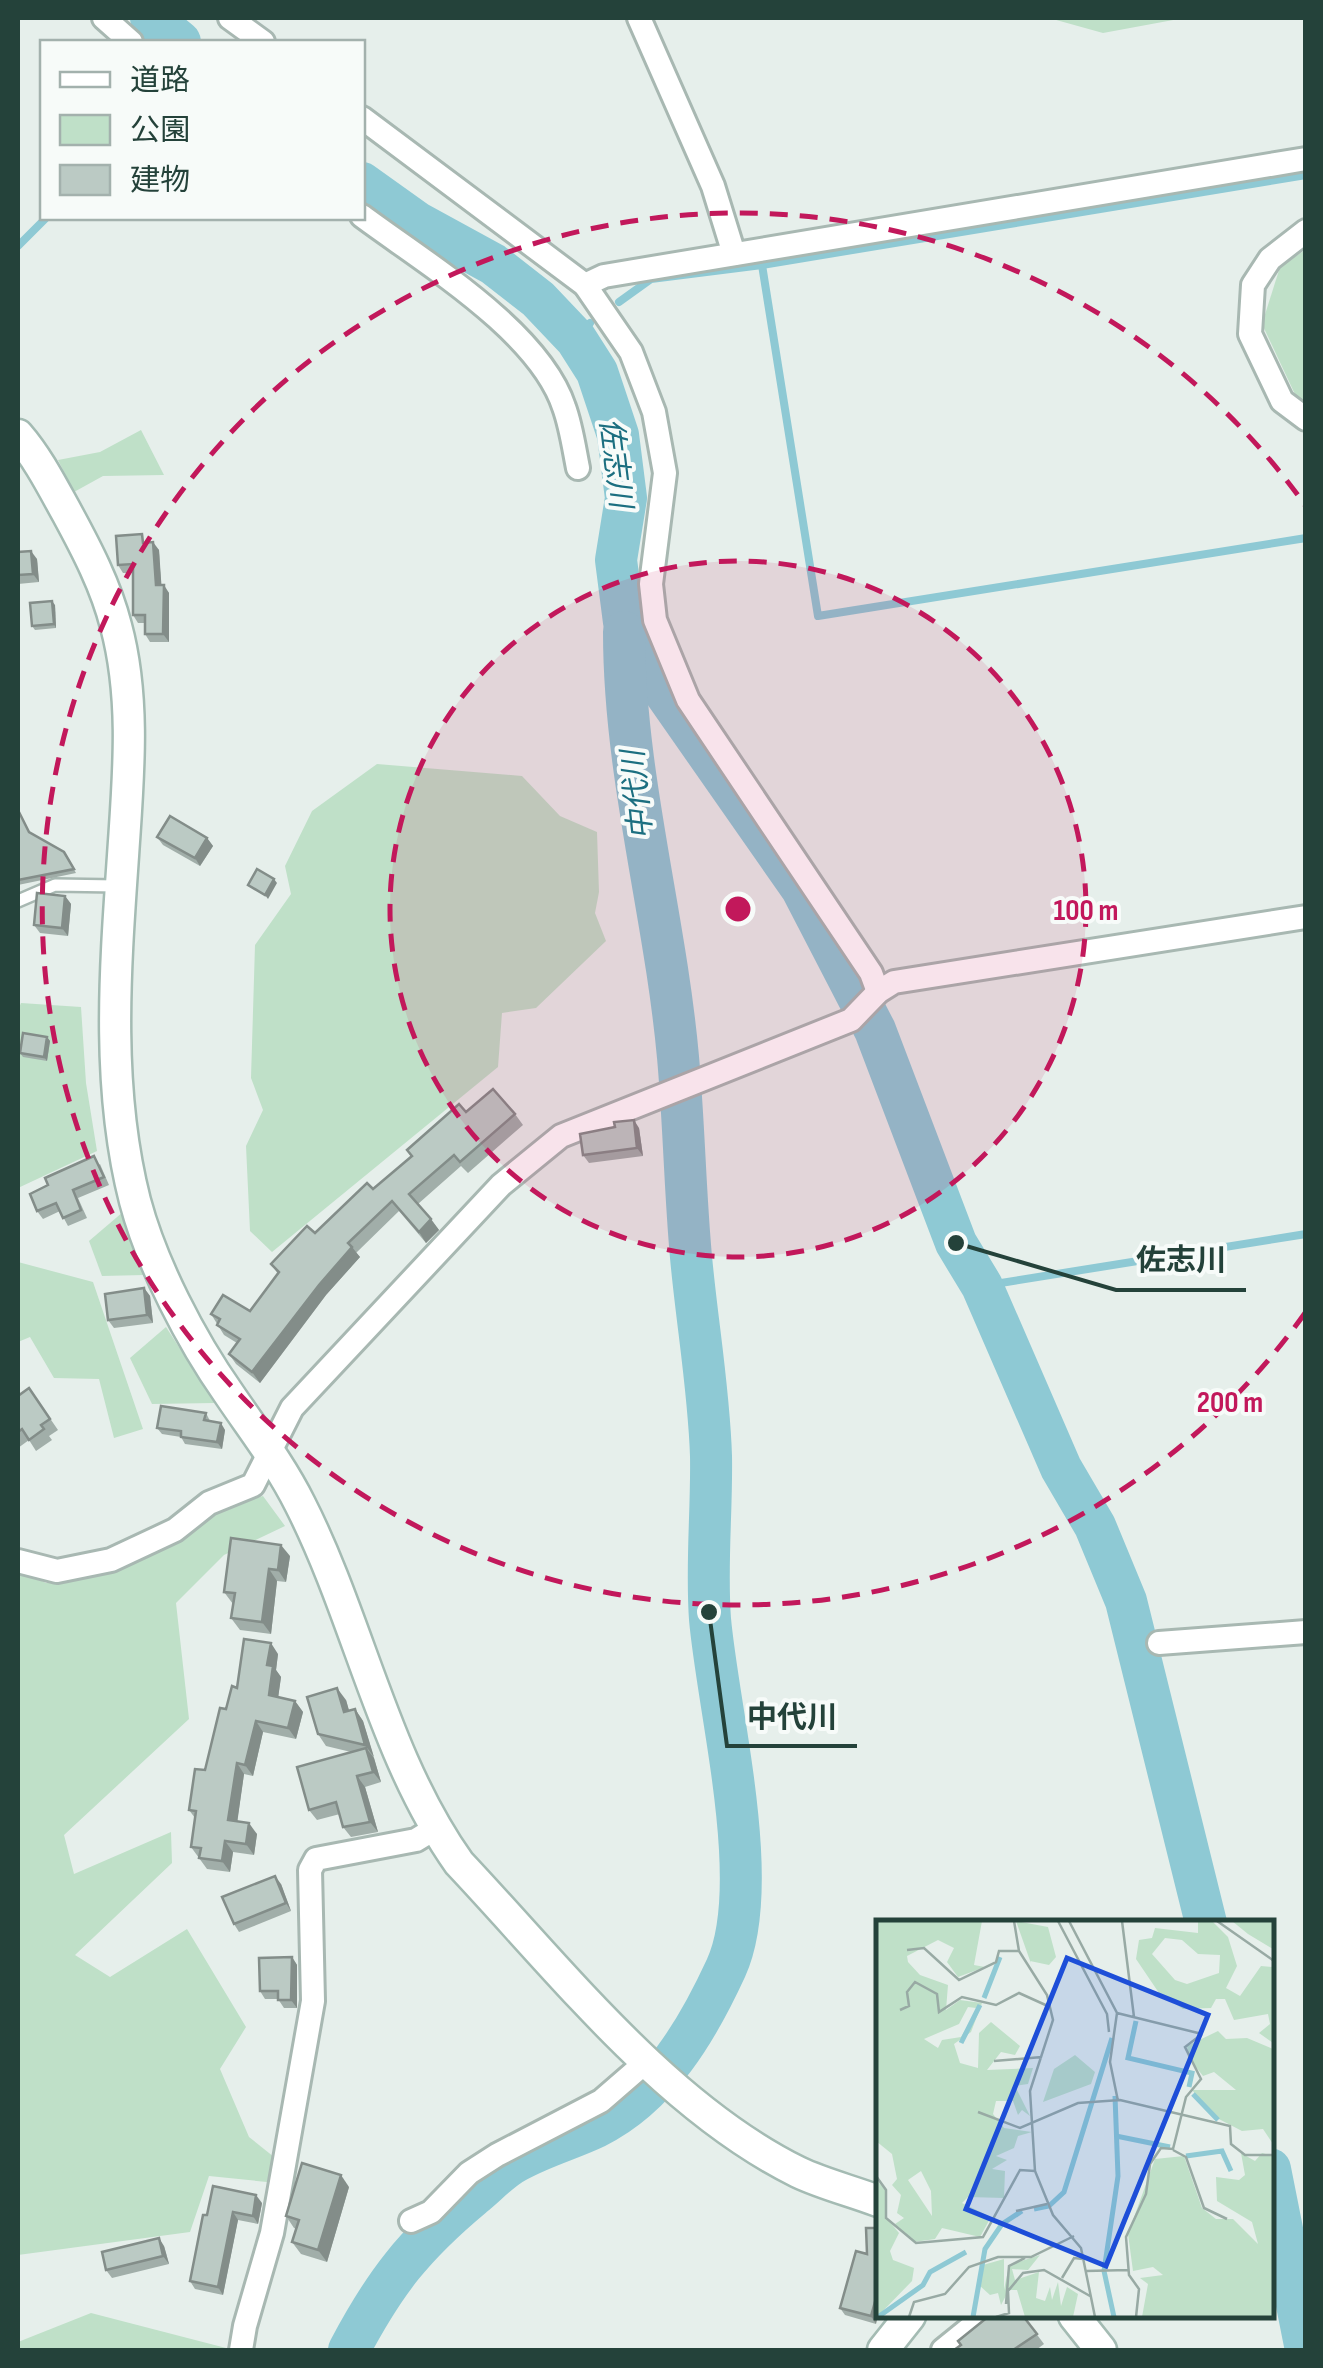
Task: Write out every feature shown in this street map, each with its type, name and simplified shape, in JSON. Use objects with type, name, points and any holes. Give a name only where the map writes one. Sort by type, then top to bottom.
[{"type":"street","points":[[104,18],[129,40]]},
{"type":"street","points":[[230,18],[260,40]]},
{"type":"street","points":[[639,18],[707,170],[734,254]]},
{"type":"street","points":[[365,120],[586,286],[631,352],[654,412],[664,474],[651,584],[655,620],[688,700],[871,972],[878,992]]},
{"type":"street","points":[[586,286],[604,276],[1306,159]]},
{"type":"street","points":[[365,218],[502,322],[542,365],[564,405],[578,468]]},
{"type":"street","points":[[1306,231],[1270,260],[1253,285],[1250,334],[1282,401],[1306,419]]},
{"type":"street","points":[[21,450],[88,551],[116,626],[129,705],[114,979],[119,1110],[135,1202],[168,1289],[226,1391],[270,1452],[300,1505],[348,1614],[403,1761],[434,1829],[458,1862],[676,2090],[729,2132],[800,2173],[876,2199]]},
{"type":"street","points":[[18,1561],[57,1571],[111,1560],[175,1530],[209,1504],[253,1485],[292,1408],[501,1185],[560,1136],[851,1020],[878,992],[894,982],[1306,917]]},
{"type":"street","points":[[1159,1643],[1306,1632]]},
{"type":"street","points":[[242,2350],[244,2326],[272,2233],[313,2001],[310,1870],[316,1859],[416,1840],[434,1829]]},
{"type":"street","points":[[411,2221],[431,2212],[469,2173],[602,2102],[646,2062]]},
{"type":"street","points":[[883,2350],[909,2318]]},
{"type":"street","points":[[943,2350],[983,2318]]},
{"type":"street","points":[[1076,2318],[1100,2350]]},
{"type":"lane","points":[[18,901],[54,885],[121,886]]},
{"type":"green space","points":[[1049,18],[1184,18],[1103,33]]},
{"type":"green space","points":[[1305,250],[1305,408],[1301,407],[1262,324],[1280,267]]},
{"type":"green space","points":[[141,430],[164,475],[103,476],[74,492],[58,460],[100,452]]},
{"type":"green space","points":[[377,764],[522,776],[560,816],[597,832],[599,892],[595,913],[606,941],[536,1008],[502,1013],[498,1067],[272,1252],[250,1231],[246,1146],[263,1110],[251,1078],[255,945],[291,894],[285,866],[312,811]]},
{"type":"green space","points":[[21,1003],[81,1007],[86,1083],[97,1151],[18,1188],[18,1010]]},
{"type":"green space","points":[[123,1212],[144,1275],[102,1276],[89,1241]]},
{"type":"green space","points":[[18,1262],[93,1282],[143,1429],[114,1438],[99,1379],[54,1378],[30,1337],[18,1342]]},
{"type":"green space","points":[[166,1327],[215,1403],[152,1404],[130,1358]]},
{"type":"green space","points":[[263,1496],[285,1526],[224,1555],[176,1603],[189,1719],[64,1835],[74,1874],[171,1832],[172,1863],[75,1955],[110,1977],[187,1929],[246,2027],[220,2069],[249,2137],[274,2157],[267,2182],[209,2176],[190,2232],[18,2255],[18,1569],[46,1583],[117,1571],[222,1508]]},
{"type":"green space","points":[[91,2313],[226,2350],[18,2350],[18,2342]]},
{"type":"building","points":[[142,534],[143,543],[153,542],[156,585],[164,585],[163,634],[145,634],[145,615],[133,615],[133,564],[118,565],[116,536]]},
{"type":"building","points":[[31,551],[33,574],[18,575],[18,552]]},
{"type":"building","points":[[52,601],[54,624],[32,626],[30,603]]},
{"type":"building","points":[[18,810],[29,832],[64,852],[74,869],[18,880]]},
{"type":"building","points":[[170,816],[207,838],[195,858],[157,837]]},
{"type":"building","points":[[257,869],[274,879],[265,895],[248,885]]},
{"type":"building","points":[[37,893],[65,896],[62,928],[34,925]]},
{"type":"building","points":[[23,1033],[47,1037],[44,1057],[20,1053]]},
{"type":"building","points":[[493,1089],[515,1114],[460,1162],[454,1155],[409,1194],[431,1219],[419,1232],[392,1201],[348,1243],[352,1247],[252,1372],[229,1354],[240,1339],[217,1325],[220,1319],[211,1314],[223,1295],[250,1311],[279,1272],[271,1264],[307,1226],[315,1233],[367,1183],[373,1189],[412,1156],[407,1150],[459,1104],[466,1112]]},
{"type":"building","points":[[634,1120],[637,1148],[583,1155],[580,1134],[615,1127],[614,1122]]},
{"type":"building","points":[[94,1156],[104,1177],[73,1190],[81,1210],[63,1218],[56,1203],[37,1211],[30,1194],[48,1185],[45,1178]]},
{"type":"building","points":[[144,1288],[147,1315],[108,1320],[105,1294]]},
{"type":"building","points":[[29,1388],[50,1419],[29,1440],[22,1429],[18,1432],[18,1396]]},
{"type":"building","points":[[161,1406],[206,1413],[204,1420],[221,1423],[217,1442],[181,1437],[181,1431],[157,1428]]},
{"type":"building","points":[[231,1538],[281,1545],[278,1570],[269,1569],[262,1622],[231,1618],[235,1593],[224,1592]]},
{"type":"building","points":[[244,1639],[271,1643],[267,1665],[273,1666],[269,1695],[295,1701],[288,1728],[256,1721],[245,1765],[237,1763],[228,1820],[249,1823],[246,1844],[225,1841],[222,1861],[199,1858],[201,1848],[191,1847],[196,1811],[189,1810],[195,1769],[205,1770],[220,1708],[226,1709],[232,1686],[237,1688]]},
{"type":"building","points":[[337,1688],[344,1712],[355,1709],[365,1745],[318,1734],[307,1697]]},
{"type":"building","points":[[366,1748],[373,1772],[357,1776],[370,1822],[343,1827],[336,1802],[309,1810],[297,1767]]},
{"type":"building","points":[[275,1876],[286,1903],[234,1924],[222,1897]]},
{"type":"building","points":[[292,1957],[291,2000],[278,2000],[278,1991],[260,1991],[259,1958]]},
{"type":"building","points":[[302,2163],[341,2175],[318,2250],[292,2242],[299,2220],[286,2216]]},
{"type":"building","points":[[213,2186],[256,2195],[253,2216],[233,2212],[218,2287],[190,2281]]},
{"type":"building","points":[[866,2228],[876,2228],[876,2298],[871,2316],[840,2308],[856,2251],[867,2254]]},
{"type":"building","points":[[159,2238],[163,2256],[106,2270],[102,2252]]},
{"type":"building","points":[[987,2318],[1025,2318],[1037,2334],[1013,2350],[954,2350],[961,2345],[958,2341]]},
{"type":"waterway","name":"佐志川","points":[[151,18],[178,40]]},
{"type":"waterway","points":[[762,265],[1306,175]]},
{"type":"waterway","name":"佐志川","points":[[365,185],[418,223],[493,264],[538,299],[576,339],[597,372],[618,435],[626,498],[616,560],[624,622],[649,670],[802,889],[875,1030],[956,1243],[982,1286],[1061,1468],[1095,1526],[1126,1601],[1205,1920]]},
{"type":"waterway","points":[[18,246],[44,220]]},
{"type":"waterway","points":[[619,302],[651,279],[762,265],[818,616],[1306,538]]},
{"type":"waterway","points":[[576,339],[590,323]]},
{"type":"waterway","name":"中代川","points":[[349,2350],[402,2266],[452,2214],[511,2164],[619,2114],[657,2079],[703,2014],[726,1968],[737,1933],[740,1845],[710,1619],[710,1431],[691,1257],[678,1057],[631,739],[624,632]]},
{"type":"waterway","points":[[982,1286],[1306,1234]]},
{"type":"waterway","name":"佐志川","points":[[1273,2184],[1306,2350]]},
{"type":"place","name":"佐志川","points":[[956,1243]]},
{"type":"place","name":"中代川","points":[[709,1612]]}]
